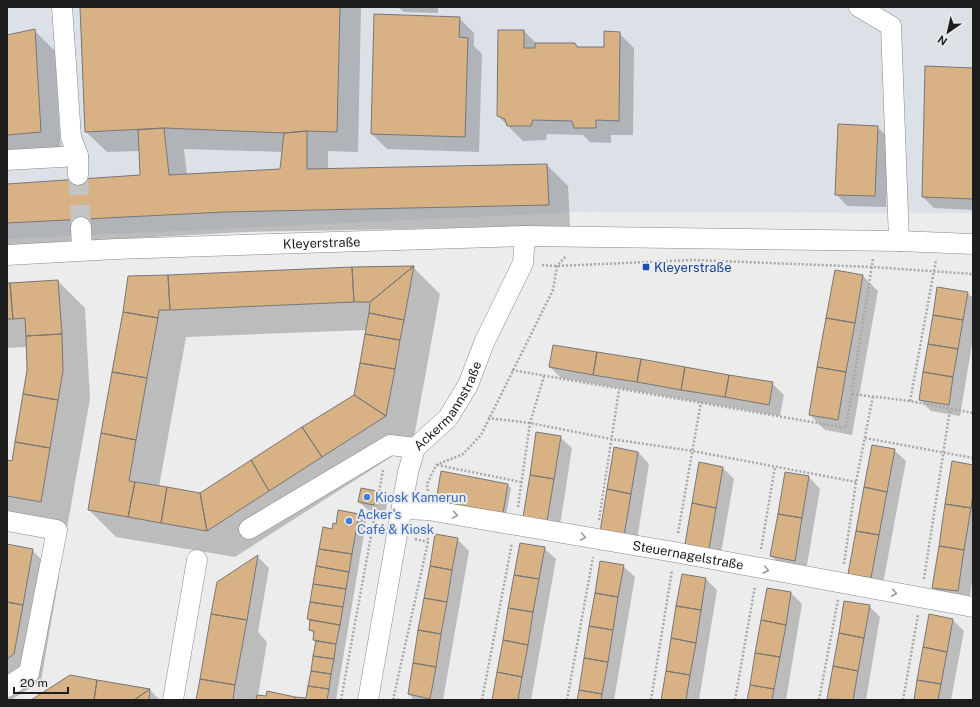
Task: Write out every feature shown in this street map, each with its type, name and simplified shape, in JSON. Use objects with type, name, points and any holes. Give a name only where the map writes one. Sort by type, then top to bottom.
[{"type":"street","points":[[7,160],[78,166],[71,137],[62,7]]},
{"type":"street","points":[[858,7],[892,26],[899,241]]},
{"type":"street","points":[[81,228],[82,250]]},
{"type":"street","name":"Kleyerstraße","points":[[7,255],[82,250],[525,236],[899,241],[973,244]]},
{"type":"street","name":"Ackermannstraße","points":[[368,700],[408,472],[415,448],[448,418],[468,385],[484,343],[523,263],[525,236]]},
{"type":"street","points":[[249,529],[390,445],[415,448]]},
{"type":"street","name":"Steuernagelstraße","points":[[402,509],[428,510],[674,552],[973,607]]},
{"type":"street","points":[[7,521],[57,530],[29,672],[7,687]]},
{"type":"street","points":[[173,700],[196,560]]},
{"type":"path","points":[[400,700],[393,699],[428,542],[427,484],[436,465],[463,454],[481,435],[488,418],[553,290],[557,266],[582,237]]},
{"type":"path","points":[[512,370],[846,428],[876,241]]},
{"type":"path","points":[[910,402],[939,242]]},
{"type":"path","points":[[523,263],[557,266],[693,260],[872,267],[973,274]]},
{"type":"path","points":[[482,700],[515,525],[530,423],[544,376]]},
{"type":"path","points":[[852,394],[873,396],[973,413]]},
{"type":"path","points":[[819,700],[841,583],[856,482],[873,396]]},
{"type":"path","points":[[903,700],[921,598],[950,409]]},
{"type":"path","points":[[488,418],[530,423],[856,482]]},
{"type":"path","points":[[865,438],[973,458]]},
{"type":"path","points":[[341,700],[383,471],[378,452]]},
{"type":"path","points":[[436,465],[521,482]]},
{"type":"shaded area","points":[[7,7],[973,7],[973,213],[578,212],[7,239]]},
{"type":"building","points":[[80,7],[340,7],[337,132],[307,131],[284,133],[164,128],[85,132]]},
{"type":"building","points":[[374,14],[460,17],[459,37],[468,38],[465,137],[371,134]]},
{"type":"building","points":[[35,29],[41,132],[7,135],[7,35]]},
{"type":"building","points":[[498,30],[524,30],[524,48],[535,48],[535,43],[575,43],[577,47],[604,47],[604,31],[620,32],[619,121],[596,120],[596,128],[574,128],[572,121],[533,120],[531,126],[507,126],[505,119],[497,116]]},
{"type":"building","points":[[925,66],[973,68],[973,199],[922,197]]},
{"type":"building","points":[[838,124],[878,126],[875,196],[835,195]]},
{"type":"building","points":[[164,128],[169,175],[280,169],[284,133],[307,131],[307,169],[547,164],[549,205],[224,212],[7,223],[7,184],[140,175],[138,130]]},
{"type":"building","points":[[414,266],[404,320],[369,313],[370,302]]},
{"type":"building","points":[[414,266],[370,302],[354,302],[352,267]]},
{"type":"building","points":[[352,267],[354,302],[170,310],[168,275]]},
{"type":"building","points":[[835,270],[863,275],[855,323],[826,318]]},
{"type":"building","points":[[168,275],[170,310],[159,310],[158,318],[123,312],[128,276]]},
{"type":"building","points":[[58,280],[62,334],[26,336],[25,318],[13,319],[10,283]]},
{"type":"building","points":[[7,283],[10,283],[13,319],[7,319]]},
{"type":"building","points":[[937,287],[968,292],[963,320],[933,315]]},
{"type":"building","points":[[123,312],[158,318],[147,378],[112,372]]},
{"type":"building","points":[[369,313],[404,320],[400,340],[365,334]]},
{"type":"building","points":[[933,315],[963,320],[958,349],[928,344]]},
{"type":"building","points":[[826,318],[855,323],[846,372],[817,367]]},
{"type":"building","points":[[62,334],[63,371],[58,400],[23,394],[27,370],[26,336]]},
{"type":"building","points":[[365,334],[400,340],[395,369],[360,363]]},
{"type":"building","points":[[928,344],[958,349],[953,377],[923,372]]},
{"type":"building","points":[[553,345],[597,352],[593,375],[549,367]]},
{"type":"building","points":[[597,352],[641,359],[637,382],[593,375]]},
{"type":"building","points":[[641,359],[685,367],[681,390],[637,382]]},
{"type":"building","points":[[360,363],[395,369],[386,416],[354,395]]},
{"type":"building","points":[[685,367],[729,375],[725,397],[681,390]]},
{"type":"building","points":[[817,367],[846,372],[838,420],[809,415]]},
{"type":"building","points":[[112,372],[147,378],[136,440],[101,433]]},
{"type":"building","points":[[923,372],[953,377],[949,405],[919,400]]},
{"type":"building","points":[[729,375],[773,382],[769,405],[725,397]]},
{"type":"building","points":[[23,394],[58,400],[50,448],[15,442]]},
{"type":"building","points":[[354,395],[386,416],[322,457],[302,427]]},
{"type":"building","points":[[302,427],[322,457],[269,491],[251,460]]},
{"type":"building","points":[[536,432],[561,436],[554,479],[530,475]]},
{"type":"building","points":[[101,433],[136,440],[129,481],[135,482],[128,517],[88,510]]},
{"type":"building","points":[[15,442],[50,448],[41,502],[7,496],[7,460],[12,461]]},
{"type":"building","points":[[872,445],[895,449],[887,492],[864,487]]},
{"type":"building","points":[[614,447],[638,452],[631,494],[607,489]]},
{"type":"building","points":[[251,460],[269,491],[207,531],[200,493]]},
{"type":"building","points":[[952,461],[973,465],[973,493],[971,508],[945,504]]},
{"type":"building","points":[[699,462],[723,467],[716,508],[692,503]]},
{"type":"building","points":[[441,471],[508,484],[503,513],[436,501]]},
{"type":"building","points":[[785,472],[809,476],[802,518],[778,514]]},
{"type":"building","points":[[530,475],[554,479],[547,521],[523,517]]},
{"type":"building","points":[[135,482],[167,487],[161,523],[128,517]]},
{"type":"building","points":[[167,487],[200,493],[207,531],[161,523]]},
{"type":"building","points":[[864,487],[887,492],[879,535],[856,531]]},
{"type":"building","name":"Kiosk Kamerun","points":[[361,488],[377,491],[374,505],[358,502]]},
{"type":"building","points":[[607,489],[631,494],[624,536],[600,532]]},
{"type":"building","points":[[692,503],[716,508],[709,549],[685,544]]},
{"type":"building","points":[[945,504],[971,508],[964,550],[939,546]]},
{"type":"building","points":[[338,510],[359,514],[352,554],[319,549],[323,527],[332,529],[333,523],[336,524]]},
{"type":"building","points":[[778,514],[802,518],[795,561],[770,556]]},
{"type":"building","points":[[856,531],[879,535],[871,578],[848,574]]},
{"type":"building","points":[[435,534],[458,538],[452,570],[430,566]]},
{"type":"building","points":[[520,543],[545,547],[539,579],[514,575]]},
{"type":"building","points":[[7,544],[33,549],[23,605],[7,602]]},
{"type":"building","points":[[939,546],[964,550],[958,591],[932,588]]},
{"type":"building","points":[[319,549],[352,554],[349,572],[316,566]]},
{"type":"building","points":[[258,555],[247,620],[211,614],[217,582]]},
{"type":"building","points":[[600,561],[624,565],[618,597],[595,593]]},
{"type":"building","points":[[316,566],[349,572],[346,589],[313,584]]},
{"type":"building","points":[[430,566],[452,570],[447,602],[424,598]]},
{"type":"building","points":[[682,574],[706,578],[701,610],[676,606]]},
{"type":"building","points":[[514,575],[539,579],[533,612],[508,608]]},
{"type":"building","points":[[313,584],[346,589],[343,607],[310,602]]},
{"type":"building","points":[[767,588],[791,592],[786,625],[761,620]]},
{"type":"building","points":[[595,593],[618,597],[613,630],[589,626]]},
{"type":"building","points":[[424,598],[447,602],[441,634],[418,630]]},
{"type":"building","points":[[844,601],[870,605],[864,638],[839,633]]},
{"type":"building","points":[[7,602],[23,605],[14,654],[7,659]]},
{"type":"building","points":[[310,602],[343,607],[340,625],[307,619]]},
{"type":"building","points":[[676,606],[701,610],[696,643],[671,638]]},
{"type":"building","points":[[508,608],[533,612],[528,645],[503,640]]},
{"type":"building","points":[[211,614],[247,620],[235,685],[200,679]]},
{"type":"building","points":[[929,614],[953,619],[947,652],[923,647]]},
{"type":"building","points":[[310,620],[340,625],[336,644],[313,640],[314,631],[309,630]]},
{"type":"building","points":[[761,620],[786,625],[780,657],[755,653]]},
{"type":"building","points":[[589,626],[613,630],[608,662],[584,658]]},
{"type":"building","points":[[418,630],[441,634],[436,667],[413,663]]},
{"type":"building","points":[[839,633],[864,638],[858,671],[833,666]]},
{"type":"building","points":[[671,638],[696,643],[690,675],[666,671]]},
{"type":"building","points":[[503,640],[528,645],[522,677],[497,672]]},
{"type":"building","points":[[316,641],[336,644],[334,659],[313,656]]},
{"type":"building","points":[[923,647],[947,652],[941,684],[917,680]]},
{"type":"building","points":[[755,653],[780,657],[774,689],[750,685]]},
{"type":"building","points":[[313,656],[334,659],[331,674],[311,671]]},
{"type":"building","points":[[584,658],[608,662],[602,694],[579,690]]},
{"type":"building","points":[[413,663],[436,667],[430,699],[408,694]]},
{"type":"building","points":[[833,666],[858,671],[853,700],[827,699]]},
{"type":"building","points":[[311,671],[331,674],[329,689],[308,686]]},
{"type":"building","points":[[666,671],[690,675],[686,700],[661,700]]},
{"type":"building","points":[[497,672],[522,677],[518,700],[492,700]]},
{"type":"building","points":[[70,675],[97,680],[94,700],[31,700]]},
{"type":"building","points":[[200,679],[235,685],[233,700],[196,700]]},
{"type":"building","points":[[97,680],[150,689],[134,700],[94,700]]},
{"type":"building","points":[[917,680],[941,684],[938,700],[914,700]]},
{"type":"building","points":[[750,685],[774,689],[772,700],[747,700]]},
{"type":"building","points":[[308,686],[329,689],[327,700],[294,700],[295,697],[306,698]]},
{"type":"building","points":[[150,689],[149,700],[134,700]]},
{"type":"building","points":[[579,690],[602,694],[601,700],[577,700]]},
{"type":"building","points":[[267,691],[295,697],[294,700],[256,700],[257,695],[266,696]]},
{"type":"tunnel","points":[[78,175],[81,227]]},
{"type":"place","name":"Kleyerstraße","points":[[646,267]]},
{"type":"place","name":"Kiosk Kamerun","points":[[367,497]]},
{"type":"place","name":"Acker's Café & Kiosk","points":[[349,521]]}]
